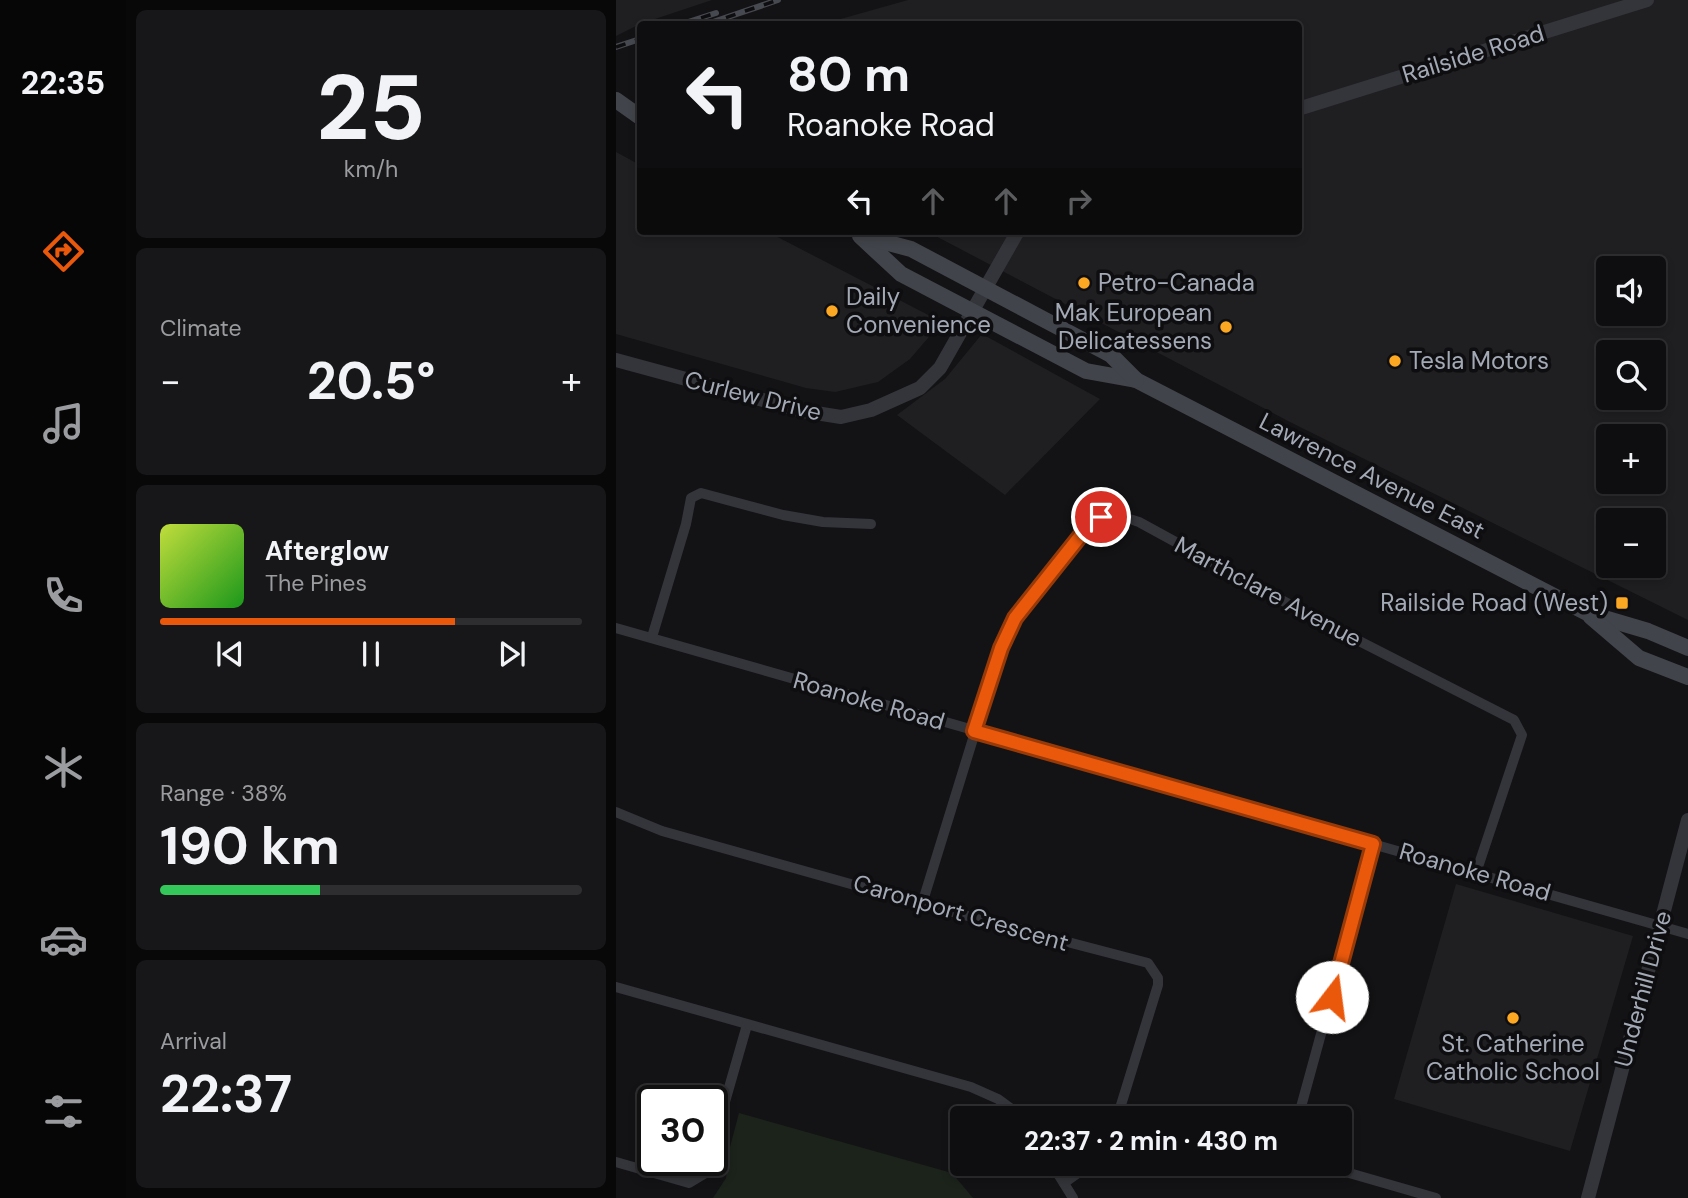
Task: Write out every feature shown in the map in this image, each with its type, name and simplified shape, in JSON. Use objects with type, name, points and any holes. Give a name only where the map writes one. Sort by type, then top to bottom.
[{"type":"main road","points":[[616,100],[637,115]]},
{"type":"main road","points":[[616,113],[637,123]]},
{"type":"main road","name":"Lawrence Avenue East","points":[[857,235],[901,274],[1086,371],[1136,380],[1587,613],[1648,631],[1688,648]]},
{"type":"main road","name":"Lawrence Avenue East","points":[[862,235],[911,249],[985,288],[1111,355],[1136,380]]},
{"type":"main road","name":"Lawrence Avenue East","points":[[1587,613],[1639,657],[1688,677]]},
{"type":"street","name":"Railside Road","points":[[1302,107],[1647,0]]},
{"type":"street","points":[[973,312],[1016,235]]},
{"type":"street","name":"Curlew Drive","points":[[616,360],[803,411],[841,417],[871,410],[920,388],[940,368],[973,312]]},
{"type":"street","points":[[652,637],[686,524],[691,498],[701,494],[708,495],[783,515],[823,522],[871,524]]},
{"type":"street","name":"Marthclare Avenue","points":[[974,731],[997,659],[1015,618],[1089,525],[1101,517],[1126,517],[1470,700],[1504,714],[1520,726],[1522,735],[1518,751],[1476,873]]},
{"type":"street","name":"Roanoke Road","points":[[616,628],[1688,934]]},
{"type":"street","points":[[922,904],[974,731]]},
{"type":"street","name":"Caronport Crescent","points":[[616,812],[662,831],[922,904],[1148,962],[1158,978],[1158,985],[1121,1106]]},
{"type":"street","name":"Underhill Drive","points":[[1588,1198],[1688,820]]},
{"type":"street","points":[[1301,1106],[1373,844]]},
{"type":"street","points":[[616,987],[971,1087],[1008,1106]]},
{"type":"street","points":[[728,1092],[747,1026]]},
{"type":"street","points":[[616,1162],[637,1168]]},
{"type":"street","points":[[1352,1174],[1436,1198]]},
{"type":"street","points":[[665,1176],[689,1183],[701,1176]]},
{"type":"street","points":[[1060,1176],[1073,1198]]},
{"type":"street","points":[[1064,1183],[1074,1176]]},
{"type":"shaded area","points":[[616,0],[712,0],[649,21],[637,21],[637,26],[616,36]]},
{"type":"shaded area","points":[[908,0],[1688,0],[1688,620],[1604,578],[1666,578],[1666,508],[1596,508],[1596,574],[1288,421],[934,235],[1302,235],[1302,21],[834,21]]},
{"type":"shaded area","points":[[616,152],[637,163],[637,235],[774,235],[936,319],[928,338],[910,359],[878,382],[835,392],[806,388],[616,334]]},
{"type":"shaded area","points":[[982,334],[1100,399],[1005,495],[897,415],[945,379]]},
{"type":"shaded area","name":"St. Catherine Catholic School","points":[[1456,884],[1633,936],[1570,1151],[1394,1099]]},
{"type":"shaded area","points":[[739,1113],[950,1172],[950,1176],[955,1176],[973,1198],[713,1198],[728,1176],[730,1147]]},
{"type":"railway","points":[[716,21],[778,0]]},
{"type":"railway","points":[[691,21],[716,13]]},
{"type":"railway","points":[[616,47],[637,40]]},
{"type":"place","name":"Petro-Canada","points":[[1084,283]]},
{"type":"place","name":"Daily Convenience","points":[[832,311]]},
{"type":"place","name":"Mak European Delicatessens","points":[[1226,327]]},
{"type":"place","name":"Tesla Motors","points":[[1395,361]]},
{"type":"place","name":"Railside Road (West)","points":[[1622,603]]},
{"type":"place","name":"St. Catherine Catholic School","points":[[1513,1018]]},
{"type":"route","points":[[1101,517],[1089,525],[1015,618],[1001,648],[974,731],[1373,844],[1332,997]]}]
